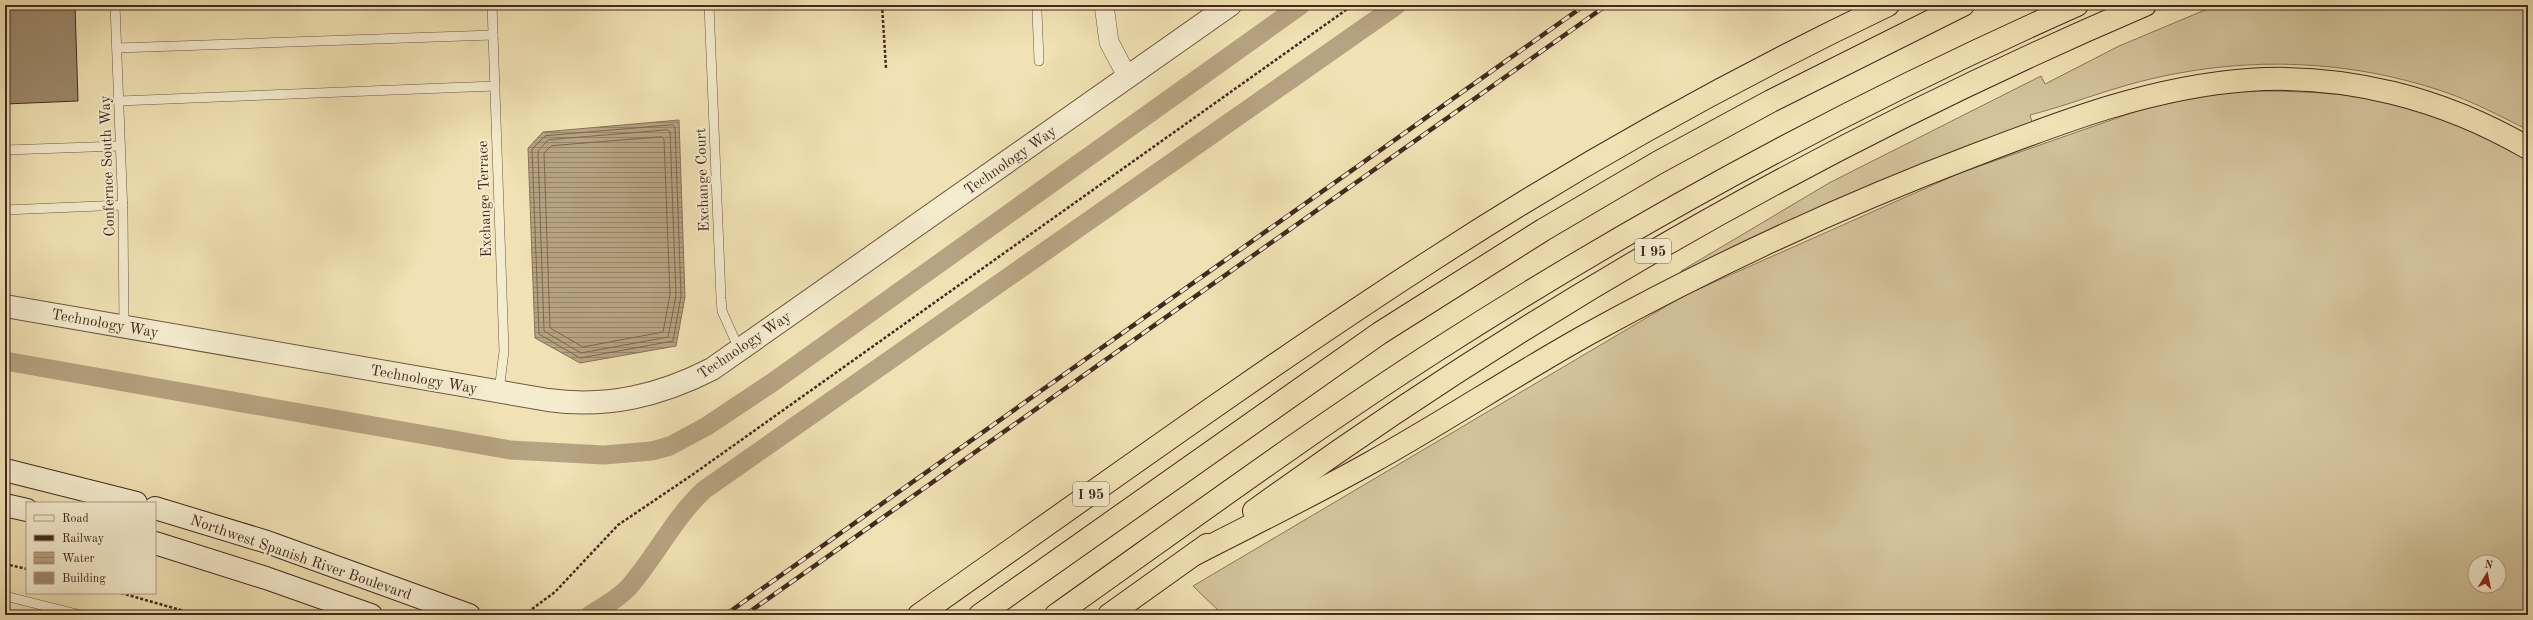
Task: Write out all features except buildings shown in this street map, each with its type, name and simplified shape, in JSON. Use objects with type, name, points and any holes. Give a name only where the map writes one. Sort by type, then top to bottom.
[{"type":"highway","name":"I 95","points":[[919,615],[1309,342],[1426,263],[1651,130],[1888,5]]},
{"type":"highway","points":[[980,615],[1368,341],[1543,230],[1657,163],[1765,104],[1963,5]]},
{"type":"highway","points":[[1056,615],[1352,407],[1550,279],[1720,181],[1834,121],[1950,64],[2077,5]]},
{"type":"highway","name":"I 95","points":[[1109,615],[1402,406],[1624,267],[1791,174],[1909,114],[2145,5]]},
{"type":"highway","points":[[1195,554],[1370,463],[1592,332],[1748,253],[1894,187],[2094,111],[2158,93],[2219,82],[2282,79],[2317,80],[2377,89],[2430,103],[2482,123],[2528,148]]},
{"type":"street","points":[[1104,5],[1109,42],[1128,78]]},
{"type":"street","name":"Technology Way","points":[[5,306],[568,403],[626,400],[663,391],[691,380],[712,369],[740,350],[1230,5]]},
{"type":"street","points":[[5,470],[132,502]]},
{"type":"street","points":[[5,505],[26,510]]},
{"type":"street","name":"Northwest Spanish River Boulevard","points":[[156,508],[268,542],[469,615]]},
{"type":"street","name":"Northwest Spanish River Boulevard","points":[[156,543],[266,578],[371,615]]},
{"type":"lane","name":"Confernce South Way","points":[[115,5],[123,205],[124,326]]},
{"type":"lane","name":"Exchange Terrace","points":[[492,5],[504,350],[499,392]]},
{"type":"lane","name":"Exchange Court","points":[[709,5],[722,312],[740,350]]},
{"type":"lane","points":[[1037,10],[1039,61]]},
{"type":"lane","points":[[117,48],[493,35]]},
{"type":"lane","points":[[119,101],[495,86]]},
{"type":"lane","points":[[5,150],[120,146]]},
{"type":"lane","points":[[5,210],[123,205]]},
{"type":"lane","points":[[5,596],[81,615]]},
{"type":"path","points":[[882,5],[886,68]]},
{"type":"path","points":[[524,615],[555,592],[618,525],[692,475],[1353,5]]},
{"type":"path","points":[[5,564],[26,569]]},
{"type":"path","points":[[124,594],[198,615]]},
{"type":"shaded area","points":[[2217,5],[2528,5],[2528,130],[2464,99],[2442,91],[2371,73],[2336,67],[2263,64],[2227,66],[2191,71],[2139,82],[2030,115],[2033,126],[1684,276],[1681,271],[1829,183],[2041,76],[2045,84],[2119,46]]},
{"type":"shaded area","points":[[2233,91],[2286,91],[2321,93],[2356,96],[2393,103],[2433,115],[2473,131],[2528,161],[2528,615],[1223,615],[1193,586],[1685,295],[1960,173],[2157,104]]},
{"type":"water","points":[[679,120],[685,297],[676,346],[580,363],[535,338],[528,148],[543,132]]},
{"type":"waterway","points":[[5,361],[510,450],[604,455],[652,451],[670,446],[707,426],[773,382],[1301,5]]},
{"type":"waterway","points":[[590,615],[616,599],[629,587],[648,563],[683,513],[704,490],[1397,5]]},
{"type":"railway","points":[[725,615],[1585,5]]},
{"type":"railway","points":[[745,615],[1607,5]]}]
